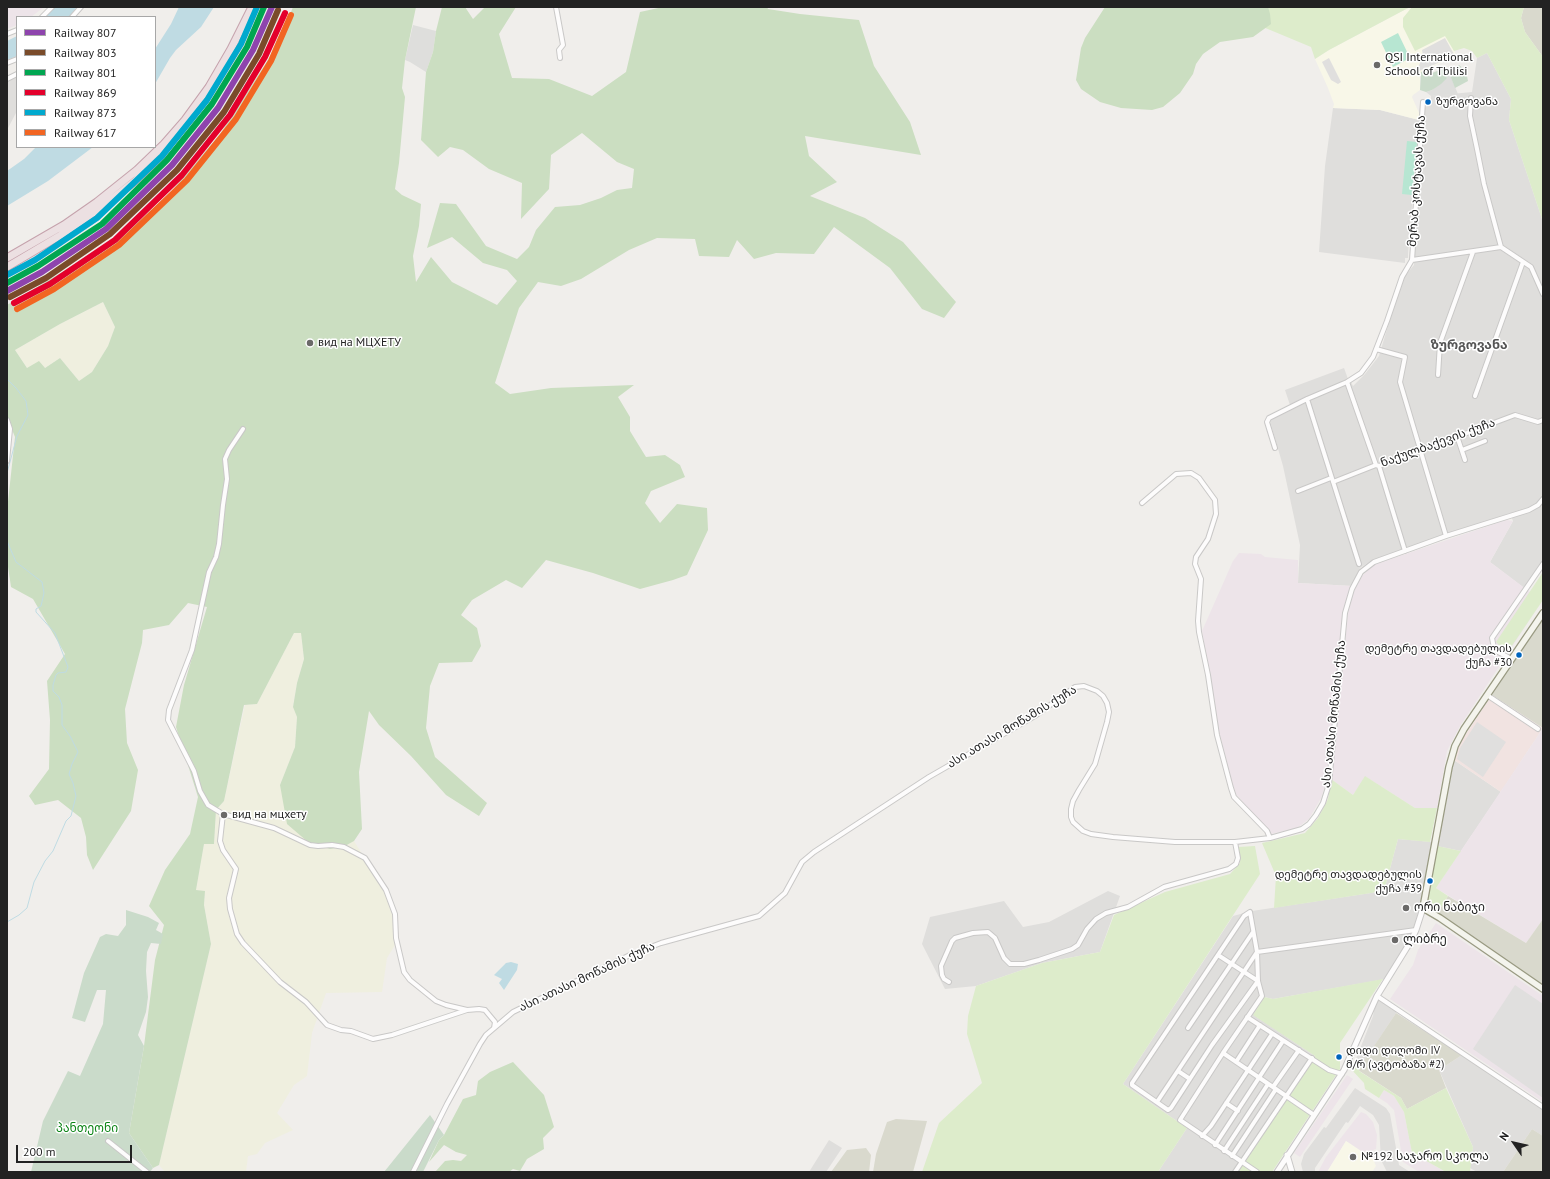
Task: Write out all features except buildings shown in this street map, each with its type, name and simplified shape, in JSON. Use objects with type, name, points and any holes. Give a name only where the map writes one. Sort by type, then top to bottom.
[{"type":"highway","points":[[7,258],[64,225],[97,202],[137,170],[164,144],[185,120],[213,81],[252,7]]},
{"type":"highway","points":[[7,267],[61,235],[103,206],[135,181],[169,148],[188,128],[208,102],[245,39],[260,7]]},
{"type":"main road","points":[[1543,613],[1464,729],[1455,746],[1451,757],[1423,908],[1440,918],[1543,989]]},
{"type":"street","points":[[43,16],[52,7]]},
{"type":"street","points":[[73,16],[81,7]]},
{"type":"street","points":[[556,7],[563,45],[559,50],[560,58]]},
{"type":"street","points":[[7,79],[16,74]]},
{"type":"street","points":[[1471,98],[1470,116],[1475,143],[1501,248]]},
{"type":"street","name":"მერაბ კოსტავას ქუჩა","points":[[1412,260],[1423,102]]},
{"type":"street","points":[[1275,448],[1267,422],[1269,418],[1307,399],[1347,382],[1361,373],[1369,363],[1388,322],[1402,277],[1412,260],[1473,252],[1490,248],[1501,248],[1531,267],[1543,294]]},
{"type":"street","points":[[1438,375],[1440,344],[1473,252]]},
{"type":"street","points":[[1475,396],[1523,262]]},
{"type":"street","points":[[1376,349],[1405,357],[1400,382],[1446,536]]},
{"type":"street","points":[[1347,382],[1378,465],[1405,551]]},
{"type":"street","points":[[1307,399],[1360,564]]},
{"type":"street","name":"ნაქულბაქევის ქუჩა","points":[[1298,491],[1378,465],[1516,415],[1538,422],[1543,420]]},
{"type":"street","points":[[7,420],[10,429],[7,460]]},
{"type":"street","points":[[243,429],[228,450],[225,459],[227,479],[222,505],[219,544],[216,557],[209,572],[192,650],[169,710],[168,720],[194,771],[200,792],[208,805],[223,814],[274,828],[310,845],[332,845],[344,848],[365,858],[386,890],[395,914],[396,938],[404,972],[410,980],[436,1001],[446,1006],[467,1010]]},
{"type":"street","points":[[1457,436],[1465,460]]},
{"type":"street","points":[[1462,450],[1485,441]]},
{"type":"street","points":[[1142,503],[1176,474],[1190,473],[1199,478],[1215,500],[1216,514],[1208,539],[1196,557],[1195,564],[1201,580],[1198,627],[1208,675],[1217,735],[1234,797],[1267,831],[1270,838]]},
{"type":"street","name":"ასი ათასი მოწამის ქუჩა","points":[[413,1172],[447,1104],[480,1044],[494,1028],[513,1012],[630,955],[662,943],[759,916],[785,893],[802,862],[814,852],[929,777],[1035,716],[1078,686],[1091,687],[1103,696],[1109,712],[1095,764],[1073,801],[1071,817],[1077,826],[1091,834],[1113,837],[1175,842],[1235,842],[1270,838],[1293,832],[1309,824],[1323,802],[1329,784],[1345,613],[1356,580],[1364,569],[1374,562],[1446,536],[1528,511],[1543,499]]},
{"type":"street","points":[[1512,659],[1498,652],[1494,648],[1492,638],[1543,564]]},
{"type":"street","points":[[1487,695],[1538,729]]},
{"type":"street","points":[[223,814],[220,841],[223,850],[236,869],[229,898],[230,909],[237,934],[243,943],[280,982],[306,1002],[322,1021],[341,1030],[351,1031],[373,1040],[467,1010],[479,1008],[484,1010],[495,1022],[494,1028]]},
{"type":"street","points":[[949,982],[944,979],[941,966],[952,941],[955,938],[973,933],[988,932],[995,938],[1004,958],[1010,964],[1024,964],[1072,949],[1078,944],[1087,929],[1096,919],[1106,913],[1128,907],[1164,888],[1229,869],[1236,864],[1238,858],[1235,842]]},
{"type":"street","points":[[1277,1172],[1342,1074],[1377,996],[1406,952],[1416,930],[1423,908]]},
{"type":"street","points":[[1257,1172],[1180,1120],[1262,996],[1258,981],[1257,952],[1250,912],[1244,916],[1133,1081],[1132,1085],[1169,1110],[1212,1045],[1258,981]]},
{"type":"street","points":[[1157,1102],[1257,952],[1416,930]]},
{"type":"street","points":[[1188,1028],[1253,932]]},
{"type":"street","points":[[1218,955],[1258,981]]},
{"type":"street","points":[[1377,996],[1543,1106]]},
{"type":"street","points":[[1247,1017],[1329,1070],[1342,1074]]},
{"type":"street","points":[[1236,1062],[1260,1025]]},
{"type":"street","points":[[1202,1136],[1272,1034]]},
{"type":"street","points":[[1216,1145],[1283,1041]]},
{"type":"street","points":[[1232,1156],[1299,1050]]},
{"type":"street","points":[[1223,1053],[1314,1115]]},
{"type":"street","points":[[1235,1172],[1312,1058]]},
{"type":"street","points":[[1178,1071],[1190,1079]]},
{"type":"street","points":[[1224,1151],[1268,1084]]},
{"type":"street","points":[[1226,1103],[1238,1111]]},
{"type":"street","points":[[108,1141],[147,1172]]},
{"type":"street","points":[[1287,1156],[1292,1172]]},
{"type":"shaded area","points":[[7,7],[44,7],[32,16],[16,16],[16,25],[7,29]]},
{"type":"shaded area","name":"QSI International School of Tbilisi","points":[[1410,7],[1430,7],[1457,56],[1422,71],[1420,77],[1420,90],[1412,97],[1420,115],[1419,120],[1380,110],[1333,108],[1334,104],[1315,59]]},
{"type":"shaded area","points":[[1524,7],[1543,7],[1543,57],[1525,32],[1521,18]]},
{"type":"shaded area","points":[[413,25],[436,31],[433,52],[426,72],[405,60]]},
{"type":"shaded area","points":[[1445,38],[1455,56],[1419,71],[1417,70],[1423,56],[1422,50]]},
{"type":"shaded area","points":[[1487,53],[1511,99],[1509,120],[1543,222],[1543,560],[1524,588],[1490,562],[1513,521],[1510,513],[1369,562],[1360,568],[1352,586],[1298,583],[1300,545],[1283,466],[1270,421],[1271,417],[1351,382],[1353,386],[1365,374],[1379,356],[1404,277],[1414,265],[1414,232],[1424,109],[1431,102],[1431,96],[1472,92],[1477,58]]},
{"type":"shaded area","points":[[1329,58],[1341,82],[1338,84],[1331,80],[1322,62]]},
{"type":"shaded area","points":[[1450,75],[1458,94],[1431,96],[1426,92],[1432,90]]},
{"type":"shaded area","points":[[16,77],[16,113],[7,130],[7,81]]},
{"type":"shaded area","points":[[1333,108],[1380,110],[1419,120],[1408,258],[1405,258],[1405,263],[1319,252],[1325,166]]},
{"type":"shaded area","points":[[1344,368],[1348,379],[1290,405],[1285,390]]},
{"type":"shaded area","points":[[1506,520],[1513,521],[1490,562],[1542,601],[1460,726],[1447,751],[1437,808],[1415,808],[1366,777],[1353,795],[1331,779],[1348,613],[1353,593],[1362,576],[1373,565]]},
{"type":"shaded area","points":[[1239,553],[1261,554],[1265,557],[1298,560],[1298,583],[1352,586],[1344,610],[1326,782],[1321,798],[1309,819],[1297,828],[1271,834],[1234,792],[1219,731],[1202,631],[1233,561]]},
{"type":"shaded area","points":[[1543,619],[1543,728],[1492,695]]},
{"type":"shaded area","points":[[1492,695],[1543,728],[1501,792],[1454,760],[1458,746]]},
{"type":"shaded area","points":[[1477,722],[1506,742],[1483,777],[1457,759],[1460,748]]},
{"type":"shaded area","points":[[1543,728],[1543,919],[1526,943],[1436,888]]},
{"type":"shaded area","points":[[1454,760],[1501,792],[1461,851],[1437,846]]},
{"type":"shaded area","points":[[1398,839],[1433,842],[1421,908],[1412,938],[1386,979],[1273,999],[1264,997],[1254,1015],[1315,1056],[1236,1172],[1158,1172],[1187,1128],[1123,1084],[1233,916],[1252,911],[1384,891]]},
{"type":"shaded area","points":[[1108,891],[1120,896],[1100,952],[1042,963],[976,986],[945,989],[922,944],[930,917],[1004,901],[1023,927],[1049,922]]},
{"type":"shaded area","points":[[1448,896],[1526,943],[1543,919],[1543,986],[1437,914]]},
{"type":"shaded area","points":[[1436,923],[1543,996],[1543,1102],[1390,999],[1413,965],[1418,950]]},
{"type":"shaded area","points":[[1515,985],[1543,1004],[1543,1098],[1473,1049]]},
{"type":"shaded area","points":[[1379,1000],[1396,1011],[1396,1013],[1363,1063],[1356,1059],[1373,1016],[1375,1005]]},
{"type":"shaded area","points":[[1396,1013],[1462,1055],[1439,1070],[1446,1088],[1407,1109],[1401,1098],[1358,1070]]},
{"type":"shaded area","points":[[1462,1055],[1543,1108],[1543,1136],[1532,1129],[1503,1172],[1477,1172],[1470,1168],[1473,1147],[1439,1070]]},
{"type":"shaded area","points":[[1347,1075],[1353,1079],[1300,1157],[1294,1153]]},
{"type":"shaded area","points":[[1355,1088],[1386,1108],[1390,1114],[1399,1165],[1410,1172],[1387,1172],[1381,1160],[1379,1125],[1373,1115],[1360,1106],[1348,1123],[1346,1122],[1315,1168],[1315,1172],[1303,1172],[1301,1164],[1304,1154],[1324,1127],[1326,1128]]},
{"type":"shaded area","points":[[1384,1090],[1394,1096],[1404,1112],[1412,1153],[1446,1172],[1419,1172],[1403,1162],[1394,1110],[1379,1098]]},
{"type":"shaded area","points":[[1361,1112],[1366,1114],[1373,1122],[1377,1135],[1376,1149],[1364,1153],[1346,1141],[1327,1172],[1318,1172],[1326,1157]]},
{"type":"shaded area","points":[[896,1119],[927,1121],[913,1172],[873,1172],[876,1154],[887,1122]]},
{"type":"shaded area","points":[[1532,1129],[1543,1136],[1543,1172],[1503,1172]]},
{"type":"shaded area","points":[[829,1140],[842,1148],[826,1172],[809,1172]]},
{"type":"shaded area","name":"№192 საჯარო სკოლა","points":[[1346,1141],[1373,1159],[1376,1166],[1372,1172],[1327,1172]]},
{"type":"shaded area","points":[[866,1148],[871,1155],[869,1172],[831,1172],[847,1150]]},
{"type":"green space","points":[[293,7],[416,7],[405,60],[402,88],[405,97],[395,189],[402,195],[421,204],[419,226],[413,256],[416,282],[431,257],[452,282],[497,305],[517,281],[507,270],[483,263],[452,237],[427,248],[440,203],[456,204],[486,246],[517,259],[529,247],[536,230],[555,207],[580,205],[601,198],[617,190],[632,188],[634,169],[617,162],[582,133],[551,155],[549,189],[521,219],[522,183],[489,169],[463,150],[450,147],[438,157],[421,140],[426,72],[433,52],[442,7],[465,7],[473,19],[485,7],[516,7],[499,34],[512,78],[549,79],[592,96],[626,72],[640,12],[663,7],[767,7],[768,9],[800,14],[859,20],[874,66],[910,122],[921,155],[805,136],[809,156],[837,182],[810,196],[865,218],[903,242],[956,302],[944,318],[922,309],[890,268],[834,227],[814,254],[776,253],[754,259],[737,240],[729,257],[699,256],[695,239],[657,238],[629,250],[581,279],[561,286],[538,282],[519,308],[495,383],[510,394],[551,388],[634,385],[618,397],[630,417],[630,431],[646,457],[665,455],[680,465],[685,477],[651,491],[645,503],[660,523],[677,504],[707,508],[708,530],[687,575],[673,580],[640,589],[593,573],[546,560],[522,588],[506,580],[472,600],[461,615],[477,628],[481,646],[472,662],[439,663],[430,686],[426,728],[435,757],[487,803],[479,816],[446,795],[411,756],[379,725],[369,711],[359,772],[362,829],[354,841],[345,846],[330,849],[308,842],[287,824],[280,785],[295,747],[297,717],[293,707],[297,683],[304,659],[301,633],[294,633],[257,704],[244,705],[224,801],[216,810],[214,844],[204,844],[196,890],[205,891],[204,905],[211,944],[159,1165],[153,1168],[129,1133],[144,1046],[155,960],[164,925],[149,906],[165,870],[190,834],[198,797],[176,727],[184,685],[207,607],[188,603],[169,625],[143,630],[142,643],[125,709],[127,743],[138,770],[131,811],[93,870],[87,855],[86,837],[81,818],[58,800],[35,805],[29,796],[49,769],[50,720],[47,681],[65,654],[33,599],[11,587],[7,560],[7,511],[15,437],[7,417],[7,305],[122,236],[170,193],[220,134],[277,46]],"holes":[[[103,302],[115,327],[108,346],[92,372],[79,381],[60,358],[45,368],[39,361],[27,368],[15,350],[60,324]]]},
{"type":"green space","points":[[1105,7],[1268,7],[1271,24],[1253,37],[1220,42],[1203,54],[1196,64],[1193,74],[1180,93],[1163,107],[1152,110],[1121,108],[1100,102],[1081,89],[1076,80],[1081,48],[1085,38]]},
{"type":"green space","points":[[1215,7],[1410,7],[1315,59],[1311,47]]},
{"type":"green space","points":[[1412,7],[1524,7],[1521,18],[1525,32],[1543,57],[1543,222],[1509,120],[1511,99],[1487,53],[1477,58],[1472,51],[1464,48],[1454,51],[1445,36],[1415,51],[1403,27],[1403,18]]},
{"type":"green space","points":[[1398,33],[1410,58],[1393,67],[1381,42]]},
{"type":"green space","points":[[1459,65],[1466,71],[1468,81],[1455,88],[1450,75],[1432,90],[1426,92],[1420,90],[1421,72],[1428,70],[1430,74],[1444,68],[1446,75]]},
{"type":"green space","points":[[1407,141],[1417,142],[1412,195],[1402,194]]},
{"type":"green space","points":[[103,302],[115,327],[108,346],[92,372],[79,381],[60,358],[45,368],[27,368],[15,350],[60,324]]},
{"type":"green space","points":[[1543,572],[1543,600],[1507,653],[1496,642]]},
{"type":"green space","points":[[294,633],[301,633],[304,659],[297,683],[293,706],[297,717],[295,747],[280,785],[308,842],[330,848],[345,846],[354,841],[391,900],[395,945],[387,958],[382,992],[326,993],[312,1033],[307,1076],[294,1085],[277,1113],[293,1130],[265,1143],[257,1154],[248,1156],[246,1172],[165,1172],[159,1165],[211,944],[204,905],[205,892],[196,890],[204,844],[214,844],[216,810],[224,801],[245,705],[257,704]]},
{"type":"green space","points":[[1365,776],[1415,808],[1437,808],[1430,842],[1398,839],[1384,891],[1274,908],[1276,876],[1262,843],[1305,833],[1318,818],[1328,799],[1331,779],[1353,795]]},
{"type":"green space","points":[[1255,846],[1260,874],[1123,1084],[1187,1128],[1158,1172],[922,1172],[939,1123],[982,1083],[967,1034],[968,1016],[976,986],[1042,963],[1100,952],[1114,915],[1165,892],[1230,874],[1240,863],[1238,847]]},
{"type":"green space","points":[[1437,846],[1461,851],[1436,888],[1448,896],[1437,914],[1426,907]]},
{"type":"green space","name":"პანთეონი","points":[[126,910],[148,917],[159,923],[156,930],[163,934],[161,944],[151,943],[147,952],[146,971],[148,997],[146,1012],[138,1035],[144,1046],[129,1133],[153,1168],[150,1172],[31,1172],[43,1121],[68,1071],[80,1076],[103,1024],[106,990],[97,990],[85,1022],[72,1018],[84,973],[100,937],[106,934],[118,936],[126,925]]},
{"type":"green space","points":[[1383,979],[1340,1043],[1340,1069],[1272,1172],[1236,1172],[1315,1056],[1253,1015],[1264,997],[1273,999]]},
{"type":"green space","points":[[1356,1059],[1363,1063],[1359,1071],[1401,1098],[1407,1109],[1446,1088],[1473,1147],[1470,1172],[1446,1172],[1412,1153],[1404,1112],[1394,1096],[1384,1090],[1379,1098],[1365,1089],[1364,1083],[1350,1068]]},
{"type":"green space","points":[[513,1062],[544,1095],[554,1127],[543,1138],[544,1149],[527,1159],[520,1171],[513,1169],[509,1172],[435,1172],[445,1161],[461,1161],[467,1155],[456,1152],[444,1145],[429,1162],[439,1140],[444,1135],[463,1099],[476,1095],[478,1081],[490,1072]]},
{"type":"green space","points":[[430,1115],[444,1135],[439,1140],[423,1172],[384,1172]]},
{"type":"water","points":[[53,7],[77,7],[70,16],[44,16]]},
{"type":"water","points":[[179,7],[214,7],[201,27],[176,50],[156,82],[156,47],[171,24]]},
{"type":"water","points":[[16,36],[16,56],[7,60],[7,41]]},
{"type":"water","points":[[35,148],[92,148],[48,181],[7,206],[7,171],[24,159]]},
{"type":"water","points":[[511,962],[518,964],[517,970],[504,990],[499,983],[502,979],[494,975],[506,963]]},
{"type":"waterway","points":[[7,274],[101,215],[186,139],[233,71],[265,7]]},
{"type":"waterway","points":[[7,379],[26,401],[28,415],[17,436],[7,473]]},
{"type":"waterway","points":[[7,541],[16,562],[42,582],[44,593],[41,606],[36,609],[36,612],[55,633],[68,667],[66,672],[58,673],[56,675],[53,691],[59,697],[62,705],[62,725],[70,736],[78,752],[69,774],[76,796],[71,816],[66,821],[53,851],[45,861],[34,882],[27,908],[7,922]]},
{"type":"rail line","name":"873","points":[[7,275],[35,260],[97,218],[162,156],[207,100],[241,44],[257,7]]},
{"type":"rail line","name":"801","points":[[7,283],[38,266],[102,224],[167,160],[212,104],[247,47],[264,7]]},
{"type":"rail line","name":"807","points":[[7,291],[42,272],[106,229],[172,165],[218,108],[253,50],[272,7]]},
{"type":"rail line","name":"803","points":[[10,297],[46,278],[110,234],[177,170],[224,112],[259,54],[278,10]]},
{"type":"rail line","name":"869","points":[[14,303],[50,284],[115,240],[182,175],[230,115],[265,57],[285,13]]},
{"type":"rail line","name":"617","points":[[17,309],[54,289],[119,245],[187,180],[236,119],[271,61],[291,15]]},
{"type":"place","name":"QSI International School of Tbilisi","points":[[1377,65]]},
{"type":"place","name":"ზურგოვანა","points":[[1428,102]]},
{"type":"place","name":"вид на МЦХЕТУ","points":[[310,343]]},
{"type":"place","name":"დემეტრე თავდადებულის ქუჩა #30","points":[[1519,655]]},
{"type":"place","name":"вид на мцхету","points":[[224,815]]},
{"type":"place","name":"დემეტრე თავდადებულის ქუჩა #39","points":[[1430,881]]},
{"type":"place","name":"ორი ნაბიჯი","points":[[1406,908]]},
{"type":"place","name":"ლიბრე","points":[[1395,940]]},
{"type":"place","name":"დიდი დიღომი IV მ/რ (ავტობაზა #2)","points":[[1339,1057]]},
{"type":"place","name":"№192 საჯარო სკოლა","points":[[1353,1157]]},
{"type":"district","name":"ზურგოვანა","points":[[1469,345]]}]
